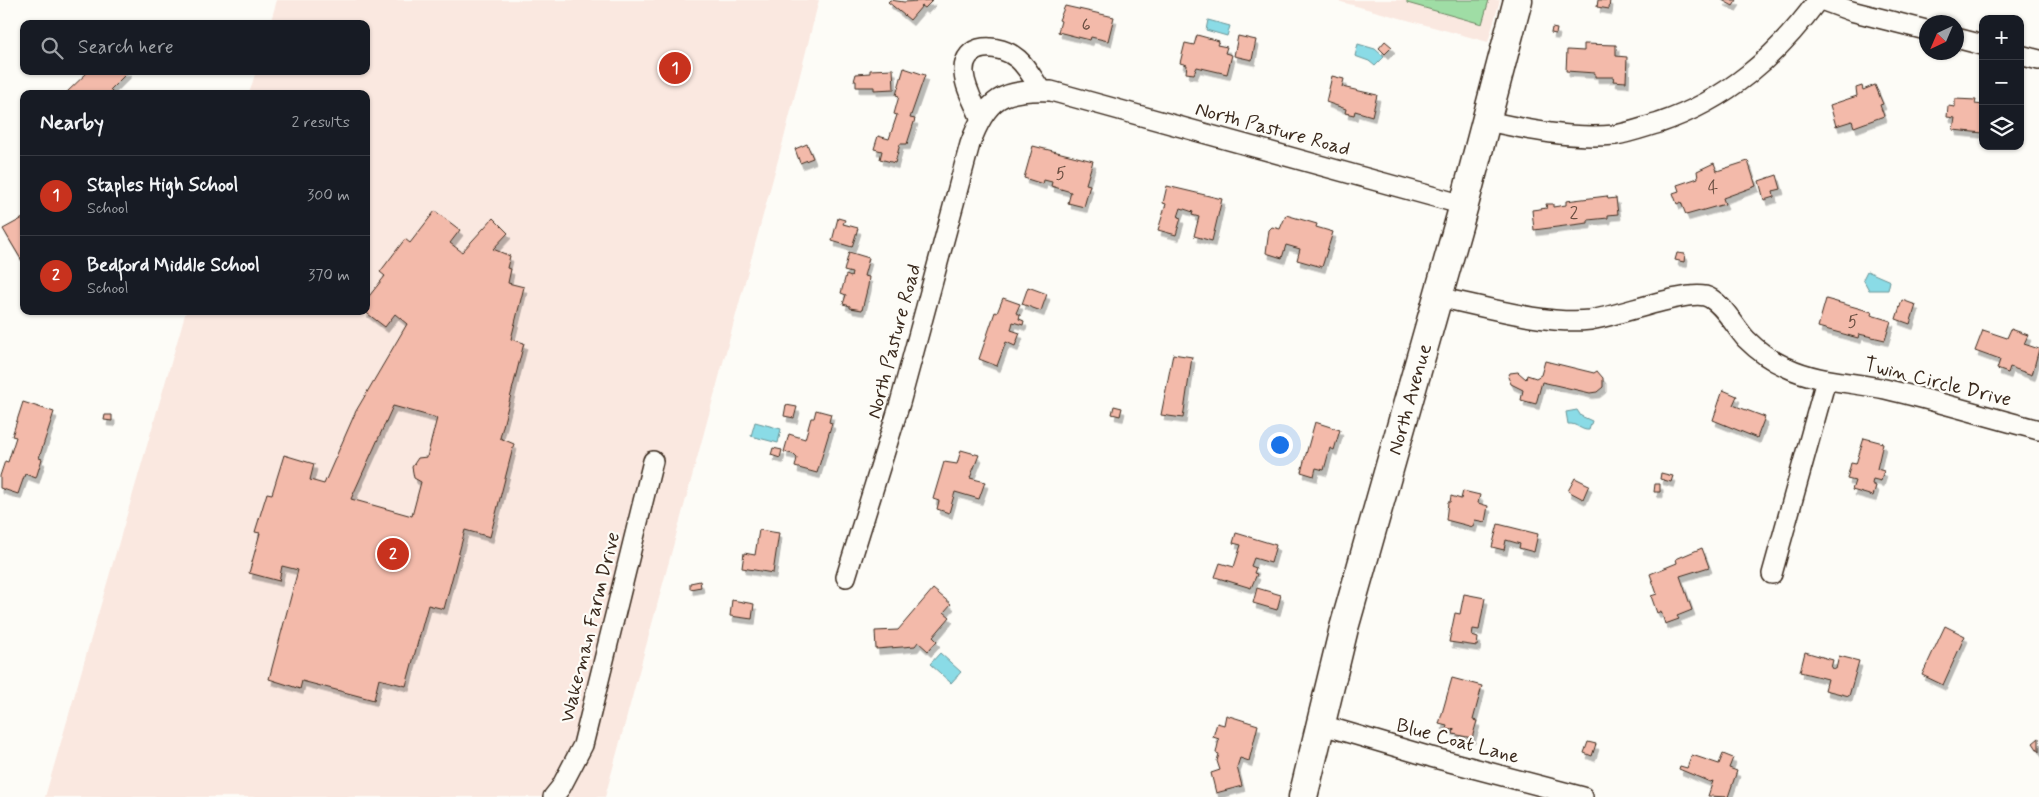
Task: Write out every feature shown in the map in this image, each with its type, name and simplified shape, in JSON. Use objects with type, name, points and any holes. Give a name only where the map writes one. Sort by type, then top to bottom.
[{"type":"street","name":"North Avenue","points":[[1303,797],[1344,628],[1464,205],[1518,0]]},
{"type":"street","points":[[1487,121],[1561,135],[1616,134],[1686,114],[1720,96],[1765,62],[1820,0],[1852,11],[1919,28]]},
{"type":"street","points":[[1964,40],[1979,44]]},
{"type":"street","points":[[980,117],[964,73],[967,58],[974,49],[984,46],[1000,50],[1017,58],[1041,90]]},
{"type":"street","points":[[2024,56],[2039,60]]},
{"type":"street","name":"North Pasture Road","points":[[846,577],[900,403],[970,144],[980,117],[991,104],[1005,96],[1025,90],[1052,91],[1464,205]]},
{"type":"street","name":"Twin Circle Drive","points":[[1437,298],[1535,316],[1570,320],[1622,314],[1687,297],[1706,297],[1720,306],[1747,340],[1774,361],[1800,373],[1826,380],[1887,390],[2039,430]]},
{"type":"street","points":[[1772,574],[1826,380]]},
{"type":"street","name":"Wakeman Farm Drive","points":[[553,797],[561,787],[583,745],[654,461]]},
{"type":"street","name":"Blue Coat Lane","points":[[1322,725],[1431,757],[1583,797]]},
{"type":"shaded area","points":[[277,0],[819,0],[784,138],[605,797],[45,797],[185,315],[370,315],[370,90],[250,90],[255,75],[370,75],[370,20],[271,20]]},
{"type":"shaded area","points":[[1334,0],[1500,0],[1488,42]]},
{"type":"green space","points":[[1407,0],[1489,0],[1482,24],[1407,3]]},
{"type":"water","points":[[1208,20],[1230,26],[1227,36],[1206,30]]},
{"type":"water","points":[[1358,44],[1375,49],[1384,57],[1375,66],[1369,61],[1355,56]]},
{"type":"water","points":[[1867,271],[1890,281],[1888,290],[1869,290],[1863,279]]},
{"type":"water","points":[[1577,410],[1581,416],[1592,421],[1589,430],[1568,424],[1566,412]]},
{"type":"water","points":[[755,422],[781,429],[778,443],[751,436]]},
{"type":"water","points":[[940,653],[961,672],[951,683],[930,664]]},
{"type":"building","points":[[890,0],[904,2],[933,0],[925,8],[922,6],[910,20],[888,2]]},
{"type":"building","points":[[1598,0],[1610,0],[1609,9],[1597,7]]},
{"type":"building","points":[[1722,0],[1737,0],[1733,6]]},
{"type":"building","points":[[1065,6],[1114,17],[1108,41],[1091,37],[1090,40],[1058,32],[1061,21],[1059,20]]},
{"type":"building","points":[[1552,28],[1557,29],[1556,34],[1551,33]]},
{"type":"building","points":[[1197,35],[1219,41],[1217,45],[1227,47],[1225,53],[1232,55],[1227,74],[1197,67],[1194,74],[1186,73],[1187,65],[1180,63],[1185,43],[1194,45]]},
{"type":"building","points":[[1238,36],[1256,40],[1252,60],[1234,56]]},
{"type":"building","points":[[1385,41],[1392,47],[1385,54],[1379,48]]},
{"type":"building","points":[[1584,44],[1616,45],[1616,56],[1627,57],[1626,82],[1613,81],[1614,77],[1595,77],[1595,73],[1566,71],[1567,50],[1584,51]]},
{"type":"building","points":[[904,68],[925,75],[910,118],[915,119],[907,144],[900,144],[895,163],[880,159],[882,151],[874,149],[878,136],[889,139],[897,115],[894,114],[899,96],[896,95]]},
{"type":"building","points":[[893,69],[894,89],[874,90],[874,87],[856,87],[856,81],[854,81],[856,74],[870,73],[870,70]]},
{"type":"building","points":[[85,75],[125,75],[110,90],[69,90]]},
{"type":"building","points":[[1332,76],[1344,79],[1342,87],[1377,95],[1372,116],[1355,111],[1354,115],[1345,113],[1346,109],[1326,102]]},
{"type":"building","points":[[1875,85],[1883,104],[1880,105],[1884,116],[1854,127],[1852,121],[1836,126],[1830,105],[1857,96],[1856,88],[1862,86],[1863,90]]},
{"type":"building","points":[[1955,99],[1976,100],[1975,104],[1979,104],[1979,133],[1953,130],[1955,118],[1947,117],[1948,106],[1955,107]]},
{"type":"building","points":[[807,144],[813,158],[800,163],[795,149]]},
{"type":"building","points":[[1033,146],[1093,161],[1086,184],[1090,185],[1084,207],[1068,203],[1071,192],[1051,186],[1052,182],[1044,180],[1043,184],[1024,178]]},
{"type":"building","points":[[1748,161],[1756,186],[1723,198],[1725,204],[1686,215],[1681,202],[1677,204],[1673,193],[1679,191],[1677,185],[1698,178],[1697,171],[1714,163],[1717,171]]},
{"type":"building","points":[[1777,175],[1781,189],[1773,191],[1774,197],[1764,200],[1759,181]]},
{"type":"building","points":[[1167,186],[1222,199],[1212,241],[1194,236],[1199,217],[1192,215],[1193,212],[1181,208],[1178,217],[1181,218],[1176,235],[1158,230],[1166,204],[1163,203]]},
{"type":"building","points":[[1607,196],[1608,199],[1616,198],[1618,214],[1608,215],[1608,218],[1588,220],[1588,223],[1534,230],[1532,210],[1547,208],[1546,204],[1553,204],[1553,207],[1566,205],[1566,201]]},
{"type":"building","points":[[435,211],[460,230],[450,243],[462,252],[493,218],[508,233],[493,249],[510,256],[507,268],[511,269],[508,283],[524,287],[511,339],[524,343],[500,438],[514,444],[490,537],[465,530],[444,609],[428,605],[406,686],[379,679],[374,700],[302,681],[300,689],[269,679],[298,570],[282,566],[279,581],[249,573],[260,533],[255,532],[267,493],[272,494],[284,455],[314,464],[310,480],[324,484],[356,411],[407,324],[395,314],[385,327],[369,315],[370,295],[385,276],[380,272],[405,239],[410,243]],"holes":[[[393,406],[437,418],[427,457],[418,458],[412,467],[414,478],[421,482],[412,516],[351,499]]]},
{"type":"building","points":[[1286,215],[1317,224],[1316,227],[1333,232],[1322,267],[1297,260],[1300,249],[1286,245],[1282,258],[1266,253],[1269,230],[1272,227],[1280,229]]},
{"type":"building","points":[[838,218],[845,220],[843,224],[858,228],[852,247],[832,241]]},
{"type":"building","points":[[20,220],[20,258],[3,229]]},
{"type":"building","points":[[849,252],[869,258],[864,276],[869,277],[868,286],[862,310],[850,308],[850,306],[843,304],[846,295],[841,293],[846,275],[851,277],[852,273],[844,271]]},
{"type":"building","points":[[1677,253],[1685,254],[1684,262],[1675,260]]},
{"type":"building","points":[[1028,287],[1047,294],[1041,311],[1022,304]]},
{"type":"building","points":[[1003,298],[1020,304],[1016,313],[1020,315],[1019,319],[1024,321],[1023,325],[1013,322],[1011,330],[1020,333],[1015,346],[1006,342],[997,366],[979,359],[995,312],[997,313]]},
{"type":"building","points":[[1826,299],[1872,312],[1871,315],[1891,321],[1885,340],[1859,334],[1858,338],[1818,327]]},
{"type":"building","points":[[1902,300],[1916,305],[1910,324],[1896,319]]},
{"type":"building","points":[[2011,329],[2028,335],[2024,344],[2039,349],[2032,375],[2010,367],[2008,373],[1997,369],[2000,360],[1975,351],[1983,330],[2007,338]]},
{"type":"building","points":[[1173,354],[1192,357],[1183,418],[1161,415]]},
{"type":"building","points":[[1545,361],[1594,373],[1597,371],[1603,378],[1603,387],[1597,392],[1590,393],[1542,382],[1536,404],[1521,400],[1523,390],[1511,384],[1508,377],[1510,373],[1518,372],[1526,379],[1527,375],[1536,378],[1541,375]]},
{"type":"building","points":[[1723,390],[1737,396],[1733,405],[1765,417],[1757,438],[1713,420]]},
{"type":"building","points":[[23,402],[54,412],[39,458],[42,459],[36,478],[25,474],[18,494],[0,488],[0,476],[5,461],[8,462],[16,437],[12,436]]},
{"type":"building","points":[[786,405],[797,407],[794,418],[784,416]]},
{"type":"building","points":[[1114,406],[1122,408],[1120,416],[1112,414]]},
{"type":"building","points":[[816,410],[831,414],[829,422],[832,423],[817,473],[795,467],[797,458],[793,454],[784,452],[789,434],[805,439],[811,418],[814,418]]},
{"type":"building","points":[[105,415],[112,415],[112,421],[104,420]]},
{"type":"building","points":[[1315,422],[1340,430],[1334,450],[1330,448],[1324,470],[1316,468],[1314,476],[1301,472]]},
{"type":"building","points":[[1864,438],[1883,443],[1877,469],[1884,471],[1881,481],[1873,479],[1872,484],[1876,486],[1873,496],[1852,490],[1855,481],[1847,479],[1851,463],[1856,464]]},
{"type":"building","points":[[773,448],[782,450],[780,458],[771,455]]},
{"type":"building","points":[[961,450],[979,455],[970,478],[985,482],[979,499],[955,492],[949,513],[937,509],[939,501],[933,499],[944,462],[957,464]]},
{"type":"building","points":[[1661,473],[1673,476],[1671,482],[1660,479]]},
{"type":"building","points":[[1575,478],[1589,485],[1583,499],[1568,491]]},
{"type":"building","points":[[1655,484],[1660,484],[1660,492],[1654,492]]},
{"type":"building","points":[[1463,491],[1480,495],[1478,503],[1488,506],[1485,522],[1475,520],[1473,527],[1446,520],[1448,502],[1450,502],[1451,496],[1461,499]]},
{"type":"building","points":[[1498,524],[1538,534],[1534,552],[1519,548],[1520,544],[1506,540],[1504,550],[1492,547]]},
{"type":"building","points":[[759,530],[779,533],[773,573],[742,568],[744,553],[755,555]]},
{"type":"building","points":[[1236,533],[1276,545],[1271,563],[1254,558],[1251,566],[1256,568],[1254,573],[1257,574],[1251,588],[1215,577],[1220,563],[1234,567],[1241,545],[1233,543]]},
{"type":"building","points":[[1702,548],[1709,567],[1680,576],[1692,610],[1677,616],[1679,619],[1665,624],[1661,611],[1657,613],[1651,596],[1657,594],[1650,574],[1677,563],[1676,559]]},
{"type":"building","points":[[700,581],[701,587],[690,589],[690,583]]},
{"type":"building","points":[[1257,588],[1281,595],[1277,610],[1253,603]]},
{"type":"building","points":[[933,589],[951,604],[944,612],[950,617],[933,637],[937,641],[928,651],[918,642],[915,646],[876,649],[875,631],[898,630]]},
{"type":"building","points":[[1464,594],[1485,598],[1479,630],[1473,629],[1472,636],[1478,638],[1477,646],[1449,642],[1455,613],[1460,614]]},
{"type":"building","points":[[732,600],[754,604],[752,619],[730,616]]},
{"type":"building","points":[[1945,626],[1965,636],[1943,685],[1922,675]]},
{"type":"building","points":[[1805,652],[1833,660],[1831,668],[1836,669],[1839,656],[1859,661],[1849,696],[1825,690],[1828,679],[1800,672]]},
{"type":"building","points":[[1452,678],[1482,686],[1473,720],[1477,721],[1472,738],[1453,734],[1454,728],[1452,730],[1446,729],[1447,726],[1439,724]]},
{"type":"building","points":[[1226,715],[1258,725],[1249,761],[1240,758],[1237,767],[1242,786],[1216,793],[1211,773],[1220,770],[1217,761],[1219,754],[1216,753],[1219,739],[1213,737],[1217,723],[1224,725]]},
{"type":"building","points":[[2039,738],[2039,752],[2033,743]]},
{"type":"building","points":[[1588,742],[1596,744],[1592,756],[1584,753]]},
{"type":"building","points":[[1723,754],[1733,758],[1729,768],[1737,771],[1728,797],[1708,796],[1713,781],[1710,782],[1679,769],[1680,766],[1687,768],[1692,755],[1719,764]]},
{"type":"place","name":"Staples High School","points":[[675,68]]},
{"type":"place","name":"Bedford Middle School","points":[[393,554]]}]
